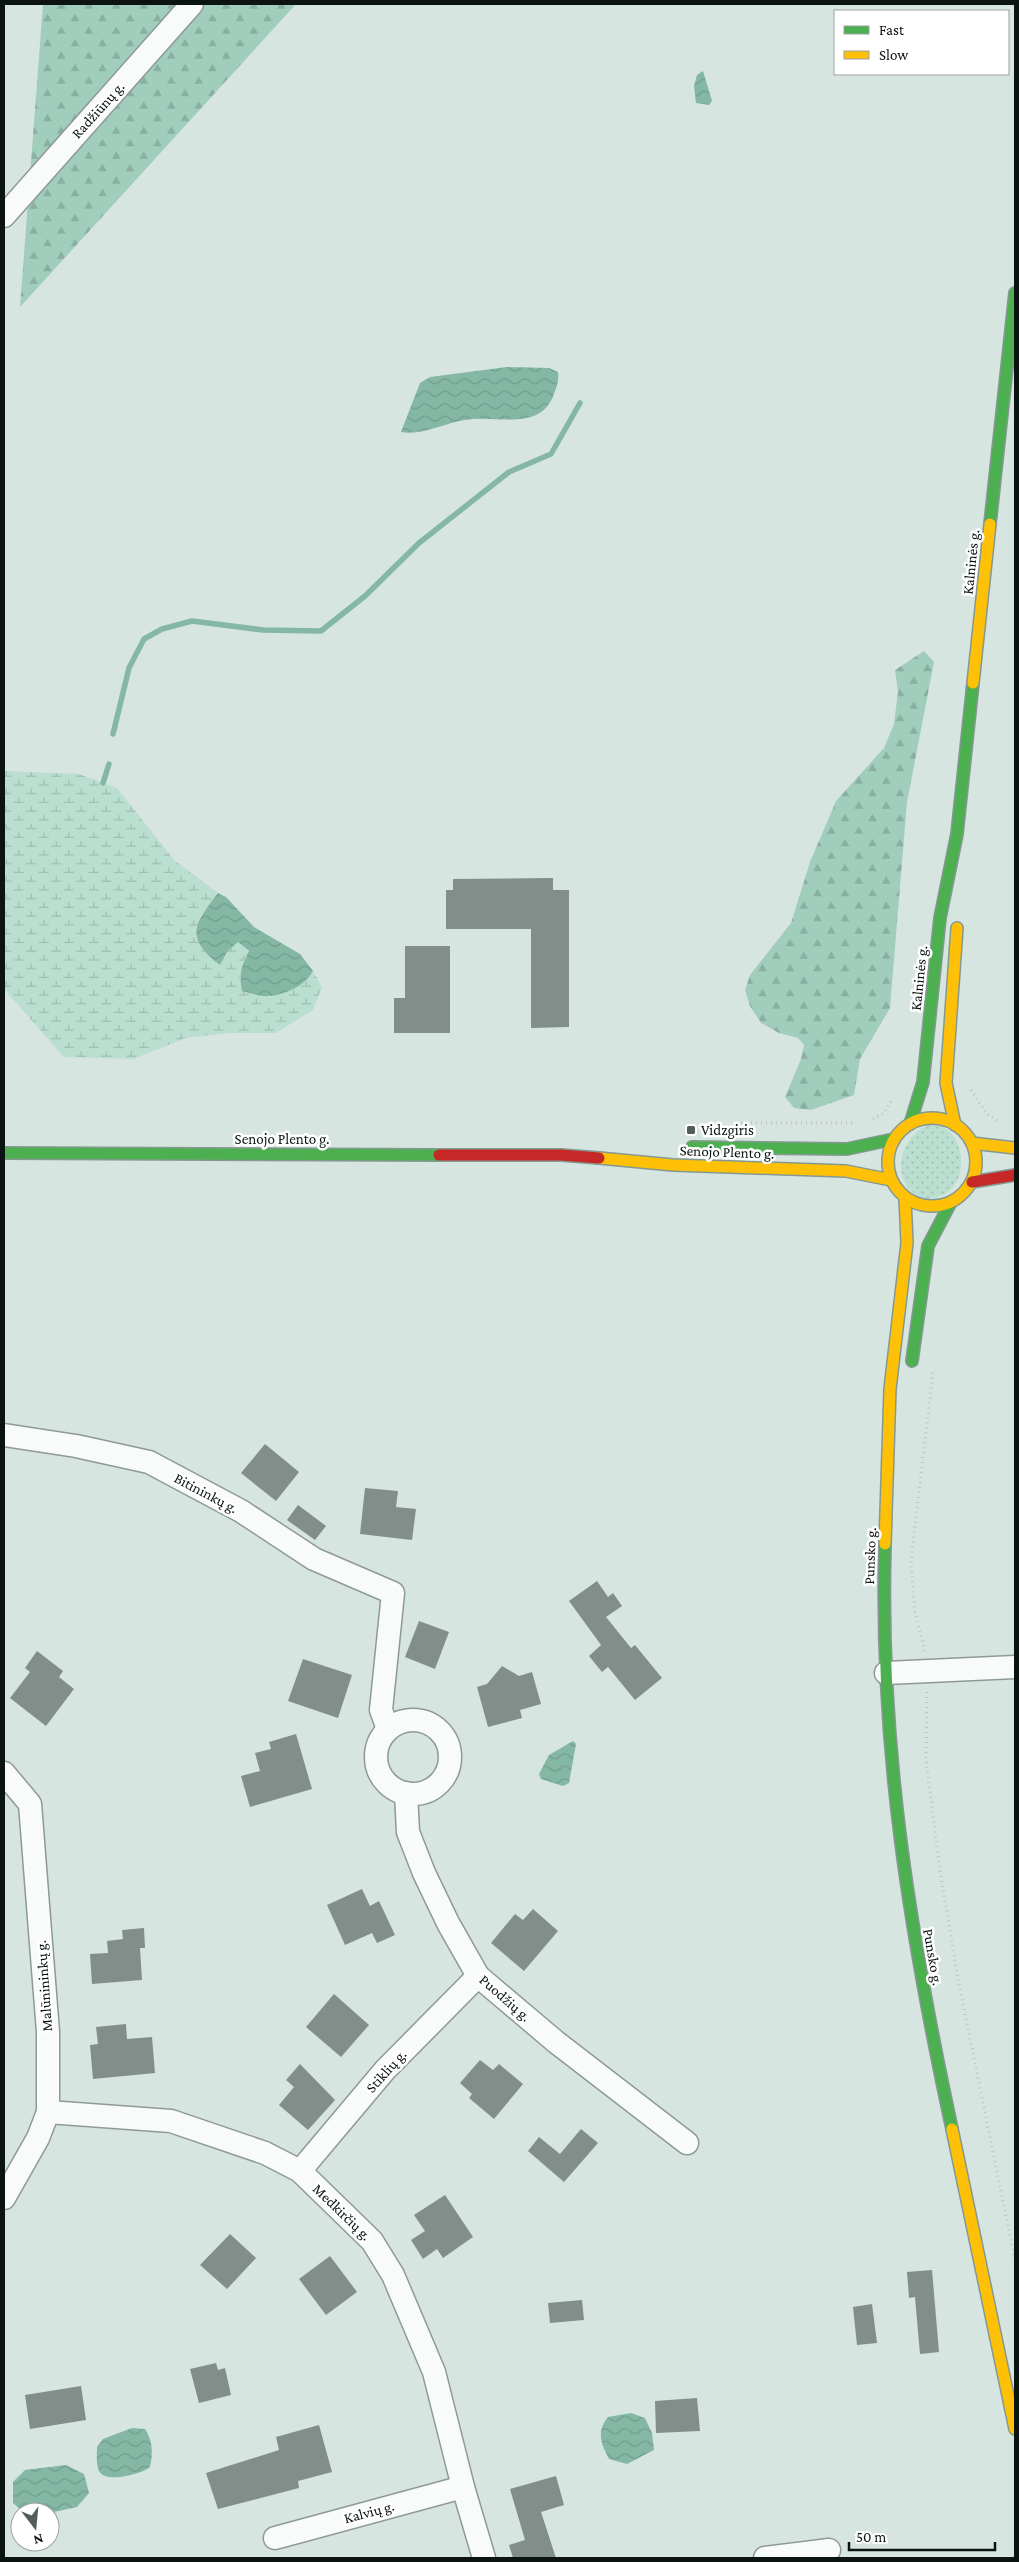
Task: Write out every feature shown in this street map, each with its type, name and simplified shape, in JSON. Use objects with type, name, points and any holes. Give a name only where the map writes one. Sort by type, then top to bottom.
[{"type":"main road","name":"Kalninės g.","points":[[910,1124],[923,1082],[940,918],[957,834],[1015,293]]},
{"type":"main road","name":"Kalninės g.","points":[[957,834],[958,891]]},
{"type":"main road","points":[[955,1125],[946,1082],[958,920]]},
{"type":"main road","points":[[925,1119],[941,1119],[955,1125],[972,1143],[976,1156],[976,1169],[972,1182],[963,1194],[951,1202],[936,1207],[920,1205],[905,1198],[891,1180],[888,1159],[894,1139],[910,1124],[925,1119]]},
{"type":"main road","name":"Senojo Plento g.","points":[[683,1147],[847,1148],[894,1139]]},
{"type":"main road","points":[[972,1143],[1015,1148]]},
{"type":"main road","name":"Senojo Plento g.","points":[[4,1153],[561,1155],[638,1150]]},
{"type":"main road","name":"Senojo Plento g.","points":[[561,1155],[673,1165],[846,1170],[891,1180]]},
{"type":"main road","points":[[972,1182],[1015,1175]]},
{"type":"main road","name":"Punsko g.","points":[[905,1198],[907,1243],[890,1389],[889,1482],[884,1591],[886,1673],[895,1805],[908,1902],[929,2023],[1015,2428]]},
{"type":"main road","points":[[910,1372],[928,1246],[951,1202]]},
{"type":"main road","name":"Punsko g.","points":[[889,1482],[902,1419]]},
{"type":"street","name":"Radžiūnų g.","points":[[4,216],[192,4]]},
{"type":"street","name":"Bitininkų g.","points":[[4,1435],[76,1446],[149,1462],[241,1511],[314,1559],[393,1592],[381,1710],[388,1729]]},
{"type":"street","points":[[886,1673],[1015,1667]]},
{"type":"street","points":[[420,1720],[436,1728],[447,1741],[450,1758],[446,1775],[429,1791],[418,1794],[406,1794],[390,1786],[379,1772],[376,1749],[380,1738],[388,1729],[403,1721],[420,1720]]},
{"type":"street","name":"Malūnininkų g.","points":[[4,1773],[30,1804],[48,2032],[48,2112],[38,2138],[4,2198]]},
{"type":"street","name":"Puodžių g.","points":[[406,1794],[408,1832],[424,1873],[448,1923],[478,1976],[556,2042],[687,2143]]},
{"type":"street","name":"Stiklių g.","points":[[300,2171],[385,2070],[478,1976]]},
{"type":"street","name":"Medkirčių g.","points":[[48,2112],[171,2121],[265,2153],[300,2171],[372,2241],[393,2275],[434,2372],[463,2487],[484,2558]]},
{"type":"street","name":"Kalvių g.","points":[[275,2538],[463,2487]]},
{"type":"street","points":[[765,2558],[829,2550]]},
{"type":"path","points":[[946,1082],[960,1082],[974,1092],[988,1114],[1008,1127]]},
{"type":"path","points":[[867,1121],[884,1113],[894,1097]]},
{"type":"path","points":[[732,1126],[747,1122],[858,1122]]},
{"type":"path","points":[[933,1368],[911,1561],[915,1613],[924,1648],[926,1671],[926,1760],[940,1871],[959,1984],[1015,2261]]},
{"type":"green space","points":[[43,4],[296,4],[20,307]]},
{"type":"green space","points":[[924,651],[934,662],[907,802],[890,1008],[860,1059],[854,1095],[811,1110],[794,1108],[785,1097],[801,1059],[804,1045],[798,1038],[779,1033],[761,1023],[750,1006],[745,990],[750,975],[791,923],[810,862],[836,801],[884,748],[894,724],[898,692],[895,670]]},
{"type":"green space","points":[[4,771],[79,774],[117,788],[174,860],[218,893],[199,918],[220,965],[227,952],[238,942],[249,952],[243,962],[269,997],[300,985],[313,971],[322,987],[313,1010],[276,1033],[229,1033],[186,1038],[133,1059],[64,1057],[4,989]]},
{"type":"green space","points":[[928,1125],[941,1127],[951,1133],[958,1144],[961,1156],[961,1170],[957,1182],[949,1191],[937,1197],[922,1198],[909,1189],[901,1169],[905,1148],[911,1138]]},
{"type":"water","points":[[703,71],[712,101],[709,105],[696,103],[694,86],[697,75]]},
{"type":"water","points":[[507,367],[549,368],[558,372],[558,383],[554,394],[547,406],[539,414],[528,418],[516,419],[465,420],[425,431],[401,432],[420,383],[430,377]]},
{"type":"water","points":[[218,893],[226,897],[254,927],[300,954],[313,971],[310,976],[300,985],[289,991],[270,996],[242,991],[241,971],[249,951],[238,942],[227,952],[220,965],[201,947],[197,939],[198,923]]},
{"type":"water","points":[[573,1741],[576,1744],[569,1783],[563,1786],[541,1779],[539,1774],[549,1755]]},
{"type":"water","points":[[631,2413],[645,2418],[652,2433],[654,2450],[627,2464],[609,2459],[602,2443],[601,2433],[604,2422],[608,2417]]},
{"type":"water","points":[[132,2428],[145,2429],[150,2438],[152,2457],[150,2467],[132,2475],[108,2477],[103,2475],[97,2466],[97,2447],[103,2439]]},
{"type":"water","points":[[66,2465],[84,2474],[89,2493],[77,2507],[60,2511],[60,2502],[13,2502],[13,2482],[25,2470]]},
{"type":"building","points":[[553,878],[553,890],[569,890],[569,1027],[531,1028],[531,929],[446,929],[446,890],[453,890],[453,879]]},
{"type":"building","points":[[405,946],[450,946],[450,1033],[394,1033],[394,998],[405,998]]},
{"type":"building","points":[[265,1444],[299,1472],[276,1501],[241,1473]]},
{"type":"building","points":[[365,1488],[398,1491],[396,1507],[416,1509],[412,1540],[360,1534]]},
{"type":"building","points":[[298,1505],[326,1526],[315,1540],[287,1520]]},
{"type":"building","points":[[597,1581],[608,1597],[613,1593],[622,1606],[606,1617],[631,1648],[635,1645],[662,1678],[635,1700],[608,1667],[602,1672],[589,1656],[601,1645],[569,1601]]},
{"type":"building","points":[[419,1621],[449,1632],[435,1669],[405,1657]]},
{"type":"building","points":[[37,1651],[63,1671],[59,1677],[74,1689],[46,1726],[10,1698],[30,1672],[25,1668]]},
{"type":"building","points":[[303,1659],[352,1675],[338,1718],[288,1701]]},
{"type":"building","points":[[502,1666],[519,1676],[532,1672],[541,1704],[520,1710],[522,1718],[488,1727],[477,1687],[487,1684]]},
{"type":"building","points":[[296,1734],[312,1789],[250,1807],[241,1776],[260,1771],[255,1753],[271,1749],[269,1742]]},
{"type":"building","points":[[362,1889],[370,1906],[379,1901],[395,1935],[377,1943],[372,1933],[345,1945],[327,1905]]},
{"type":"building","points":[[533,1909],[558,1931],[524,1971],[491,1943],[515,1914],[523,1920]]},
{"type":"building","points":[[144,1928],[145,1948],[140,1948],[142,1980],[92,1984],[90,1954],[108,1953],[107,1941],[123,1939],[122,1930]]},
{"type":"building","points":[[334,1994],[369,2025],[341,2057],[306,2027]]},
{"type":"building","points":[[126,2024],[127,2039],[152,2037],[155,2073],[93,2079],[90,2045],[98,2044],[96,2027]]},
{"type":"building","points":[[480,2060],[493,2070],[499,2064],[523,2084],[494,2119],[469,2098],[472,2094],[460,2083]]},
{"type":"building","points":[[300,2064],[335,2100],[308,2130],[279,2105],[294,2087],[286,2080]]},
{"type":"building","points":[[581,2129],[598,2143],[564,2182],[528,2151],[539,2137],[560,2154]]},
{"type":"building","points":[[445,2195],[473,2237],[443,2258],[437,2249],[423,2259],[411,2240],[425,2231],[414,2215]]},
{"type":"building","points":[[230,2234],[256,2258],[227,2289],[200,2265]]},
{"type":"building","points":[[330,2256],[357,2292],[326,2315],[299,2279]]},
{"type":"building","points":[[932,2270],[939,2352],[920,2354],[915,2297],[909,2298],[907,2272]]},
{"type":"building","points":[[582,2300],[584,2320],[550,2323],[548,2303]]},
{"type":"building","points":[[872,2304],[877,2343],[857,2345],[853,2307]]},
{"type":"building","points":[[216,2363],[218,2370],[225,2368],[231,2395],[199,2403],[190,2369]]},
{"type":"building","points":[[81,2386],[86,2420],[30,2429],[25,2395]]},
{"type":"building","points":[[697,2398],[700,2431],[656,2433],[655,2401]]},
{"type":"building","points":[[319,2425],[332,2472],[298,2481],[299,2488],[218,2509],[206,2473],[279,2450],[276,2437]]},
{"type":"building","points":[[556,2476],[564,2505],[541,2512],[556,2558],[513,2558],[509,2545],[525,2540],[510,2489]]},
{"type":"waterway","points":[[113,734],[129,668],[144,639],[162,629],[192,621],[263,630],[321,631],[365,596],[419,543],[509,472],[551,454],[580,403]]},
{"type":"waterway","points":[[103,783],[109,764]]},
{"type":"traffic: fast","points":[[990,524],[1015,293]]},
{"type":"traffic: fast","points":[[910,1124],[923,1082],[940,918],[957,834],[973,683]]},
{"type":"traffic: fast","points":[[692,1147],[847,1149],[894,1139]]},
{"type":"traffic: fast","points":[[4,1153],[439,1155]]},
{"type":"traffic: fast","points":[[912,1361],[928,1246],[951,1202]]},
{"type":"traffic: fast","points":[[885,1544],[884,1619],[892,1766],[911,1911],[923,1984],[952,2129]]},
{"type":"traffic: slow","points":[[973,683],[990,524]]},
{"type":"traffic: slow","points":[[955,1125],[946,1083],[957,928]]},
{"type":"traffic: slow","points":[[932,1118],[949,1121],[963,1131],[973,1145],[976,1162],[973,1179],[963,1193],[949,1203],[932,1206],[915,1203],[901,1193],[891,1179],[888,1162],[891,1145],[901,1131],[915,1121],[932,1118]]},
{"type":"traffic: slow","points":[[972,1143],[1015,1148]]},
{"type":"traffic: slow","points":[[599,1158],[673,1165],[846,1171],[891,1180]]},
{"type":"traffic: slow","points":[[885,1544],[890,1389],[907,1243],[905,1198]]},
{"type":"traffic: slow","points":[[952,2129],[1015,2429]]},
{"type":"traffic: jam","points":[[439,1155],[561,1155],[599,1158]]},
{"type":"traffic: jam","points":[[972,1182],[1015,1175]]},
{"type":"place","name":"Vidzgiris","points":[[691,1130]]}]
